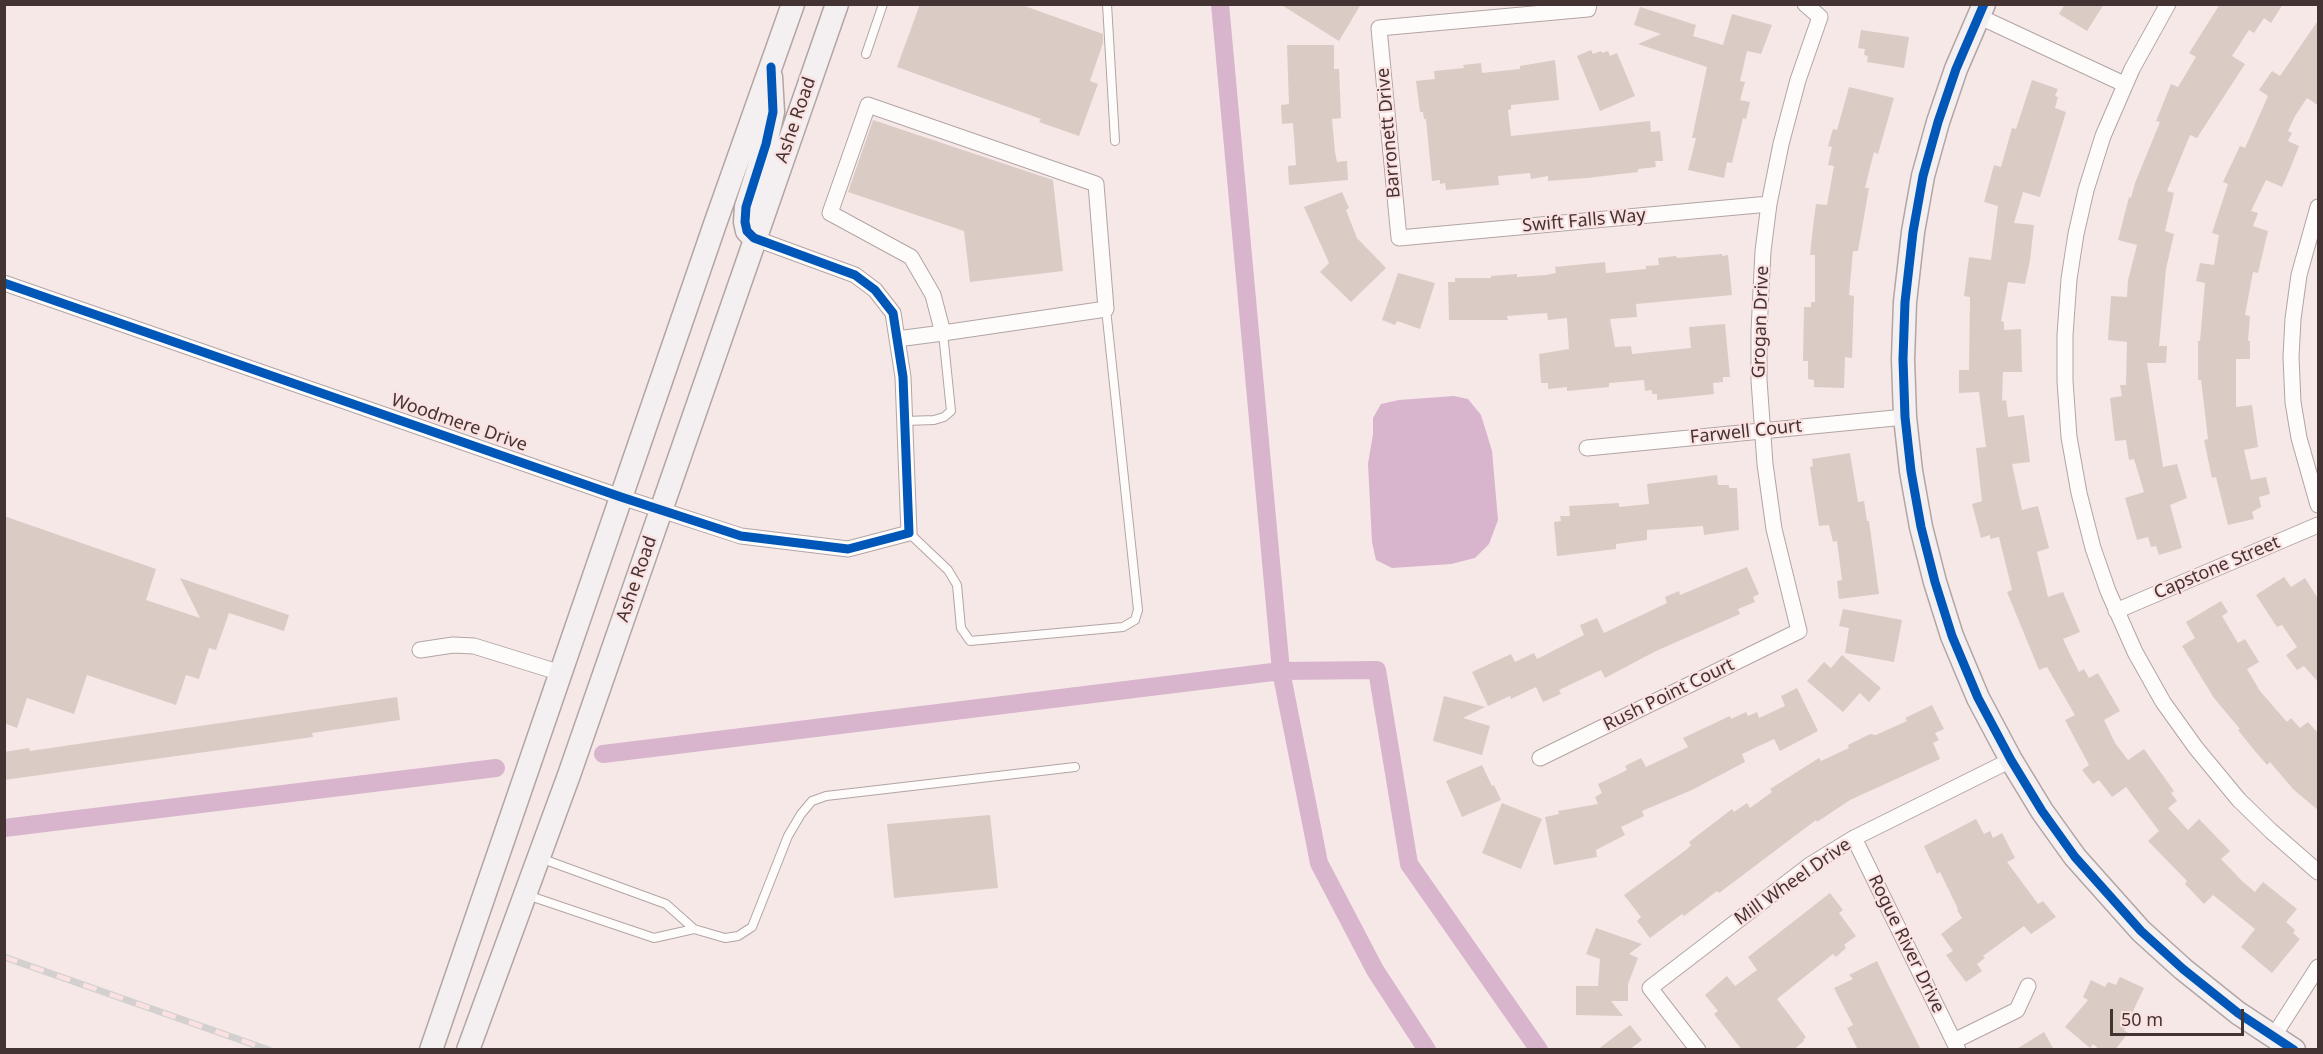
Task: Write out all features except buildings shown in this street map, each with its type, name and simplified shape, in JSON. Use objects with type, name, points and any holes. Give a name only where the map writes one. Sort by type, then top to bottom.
[{"type":"street","points":[[431,1050],[793,4]]},
{"type":"street","name":"Grogan Drive","points":[[1799,631],[1774,529],[1762,431],[1759,331],[1763,252],[1769,204],[1795,91],[1820,17],[1805,4]]},
{"type":"street","points":[[2168,4],[2124,84],[2103,136],[2086,190],[2071,267],[2065,335],[2065,381],[2069,437],[2079,493],[2093,548],[2116,611],[2135,652],[2163,702],[2196,748],[2255,816],[2319,872]]},
{"type":"street","name":"Ashe Road","points":[[468,1050],[569,775],[836,5]]},
{"type":"street","name":"Barronett Drive","points":[[1399,238],[1379,28],[1588,7]]},
{"type":"street","points":[[2124,84],[1981,10],[1956,69],[1938,122],[1923,176],[1913,232],[1905,302],[1903,358],[1905,417],[1913,482],[1935,582],[1953,636],[1978,698],[2011,760],[2042,811],[2075,856],[2141,931],[2183,969],[2238,1013],[2294,1050]]},
{"type":"street","points":[[771,67],[773,112],[766,144],[746,207],[747,231],[754,238],[855,275],[875,290],[893,313],[903,377],[909,533]]},
{"type":"street","points":[[897,339],[943,333],[1106,309],[1096,184],[868,105],[830,213],[910,257],[933,295],[943,333]]},
{"type":"street","name":"Swift Falls Way","points":[[1399,238],[1769,204]]},
{"type":"street","points":[[2319,207],[2299,275],[2291,357],[2293,402],[2299,438],[2319,505]]},
{"type":"street","name":"Woodmere Drive","points":[[4,284],[661,511],[741,536],[848,549],[909,533]]},
{"type":"street","name":"Farwell Court","points":[[1587,448],[1905,417]]},
{"type":"street","name":"Capstone Street","points":[[2116,611],[2319,525]]},
{"type":"street","name":"Rush Point Court","points":[[1540,758],[1799,631]]},
{"type":"street","points":[[420,650],[453,645],[474,646],[561,673]]},
{"type":"street","name":"Mill Wheel Drive","points":[[1698,1050],[1650,988],[1810,865],[1854,838],[2011,760]]},
{"type":"street","name":"Rogue River Drive","points":[[1854,838],[1956,1045]]},
{"type":"street","points":[[2273,1037],[2319,967]]},
{"type":"street","points":[[1956,1045],[2017,1010],[2028,986]]},
{"type":"lane","points":[[866,54],[883,4]]},
{"type":"lane","points":[[1107,4],[1115,141]]},
{"type":"lane","points":[[909,533],[953,577],[957,585],[961,628],[970,641],[1123,627],[1135,620],[1138,610],[1106,309]]},
{"type":"lane","points":[[905,421],[934,420],[944,417],[951,411],[943,333]]},
{"type":"lane","points":[[539,857],[666,904],[694,929],[725,938],[738,936],[753,927],[788,836],[812,801],[826,796],[1075,767]]},
{"type":"lane","points":[[525,894],[654,938],[694,929]]},
{"type":"shaded area","points":[[1454,396],[1468,399],[1481,415],[1492,451],[1498,520],[1489,544],[1475,558],[1451,564],[1392,568],[1376,560],[1372,542],[1368,464],[1373,418],[1381,404],[1399,400]]},
{"type":"waterway","points":[[1220,4],[1281,671],[1319,863],[1375,970],[1427,1050]]},
{"type":"waterway","points":[[603,754],[1281,671],[1377,670],[1409,864],[1539,1050]]},
{"type":"waterway","points":[[4,828],[496,768]]},
{"type":"railway","points":[[4,957],[269,1050]]},
{"type":"cycle path","points":[[1984,4],[1956,69],[1923,176],[1913,232],[1905,302],[1903,359],[1905,417],[1911,471],[1921,527],[1935,582],[1952,636],[1978,698],[2011,760],[2042,811],[2075,857],[2141,931],[2183,969],[2238,1013],[2294,1050]]},
{"type":"cycle path","points":[[4,283],[621,497],[741,536],[848,549],[909,533],[903,377],[893,313],[875,290],[855,275],[754,238],[747,231],[746,207],[766,144],[773,112],[771,67]]}]
